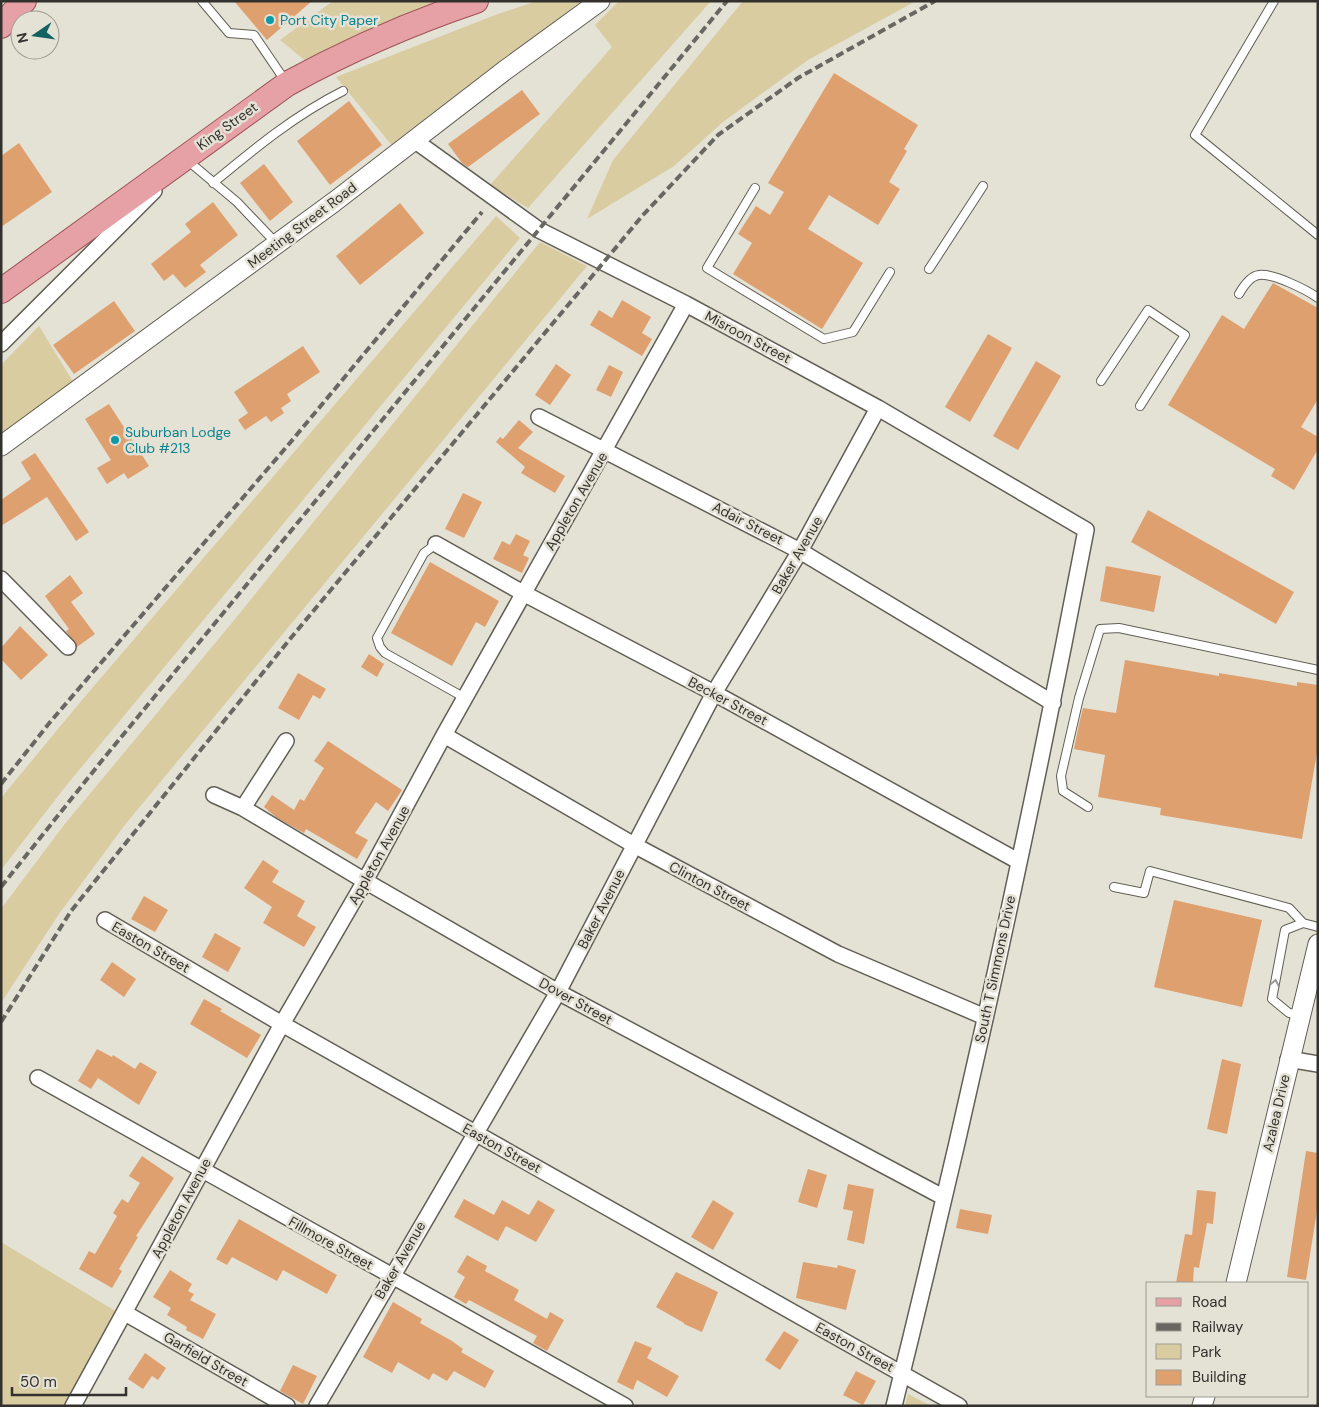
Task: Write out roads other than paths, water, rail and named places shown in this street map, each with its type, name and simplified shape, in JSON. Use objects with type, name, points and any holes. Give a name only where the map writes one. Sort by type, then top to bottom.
[{"type":"main road","points":[[1,26],[24,1]]},
{"type":"main road","name":"King Street","points":[[1,291],[258,103],[287,84],[316,68],[396,32],[476,1]]},
{"type":"street","name":"Meeting Street Road","points":[[1,446],[277,244],[504,71],[600,1]]},
{"type":"street","points":[[1,344],[115,228],[187,160],[208,141],[258,103]]},
{"type":"street","name":"Misroon Street","points":[[414,140],[539,230],[686,304],[878,408],[1086,530]]},
{"type":"street","name":"Appleton Avenue","points":[[73,1406],[282,1024],[365,881],[444,735],[686,304]]},
{"type":"street","name":"Baker Avenue","points":[[316,1406],[390,1276],[558,992],[714,693],[800,551],[878,408]]},
{"type":"street","name":"Adair Street","points":[[539,417],[605,449],[800,551],[1053,703]]},
{"type":"street","name":"South T Simmons Drive","points":[[894,1406],[985,1017],[1053,703],[1086,530]]},
{"type":"street","name":"Becker Street","points":[[436,544],[524,593],[714,693],[1018,861]]},
{"type":"street","points":[[1,579],[68,647]]},
{"type":"street","name":"Clinton Street","points":[[444,735],[634,845],[838,954],[985,1017]]},
{"type":"street","points":[[243,808],[286,741]]},
{"type":"street","name":"Dover Street","points":[[214,796],[243,808],[558,992],[943,1197]]},
{"type":"street","name":"Easton Street","points":[[105,920],[282,1024],[959,1406]]},
{"type":"street","name":"Azalea Drive","points":[[1236,1282],[1288,1058],[1318,944]]},
{"type":"street","points":[[1288,1058],[1318,1064]]},
{"type":"street","name":"Fillmore Street","points":[[38,1078],[625,1406]]},
{"type":"street","name":"Garfield Street","points":[[125,1313],[287,1406]]},
{"type":"lane","points":[[202,1],[229,33],[254,35],[287,84]]},
{"type":"lane","points":[[1274,1],[1195,135],[1318,235]]},
{"type":"lane","points":[[214,183],[260,144],[314,105],[343,91]]},
{"type":"lane","points":[[187,160],[237,202],[277,244]]},
{"type":"lane","points":[[929,269],[983,186]]},
{"type":"lane","points":[[754,188],[707,268],[824,339],[854,332],[890,272]]},
{"type":"lane","points":[[1239,294],[1252,278],[1258,274],[1279,279],[1318,298]]},
{"type":"lane","points":[[1102,381],[1148,310],[1185,335],[1140,406]]},
{"type":"lane","points":[[436,544],[424,552],[378,638],[380,647],[385,653],[465,698]]},
{"type":"lane","points":[[1088,807],[1063,791],[1061,776],[1079,698],[1100,629],[1119,628],[1318,670]]},
{"type":"lane","points":[[1114,887],[1144,893],[1150,871],[1289,908],[1303,923],[1318,927]]},
{"type":"lane","points":[[1300,1014],[1289,1013],[1272,999],[1286,930],[1303,923]]},
{"type":"railway","points":[[1,887],[104,758],[727,1]]},
{"type":"railway","points":[[1,1022],[71,911],[290,639],[643,215],[718,135],[798,78],[935,1]]},
{"type":"railway","points":[[1,784],[51,721],[289,444],[482,212]]},
{"type":"place","name":"Port City Paper","points":[[270,20]]},
{"type":"place","name":"Suburban Lodge Club #213","points":[[115,440]]}]
